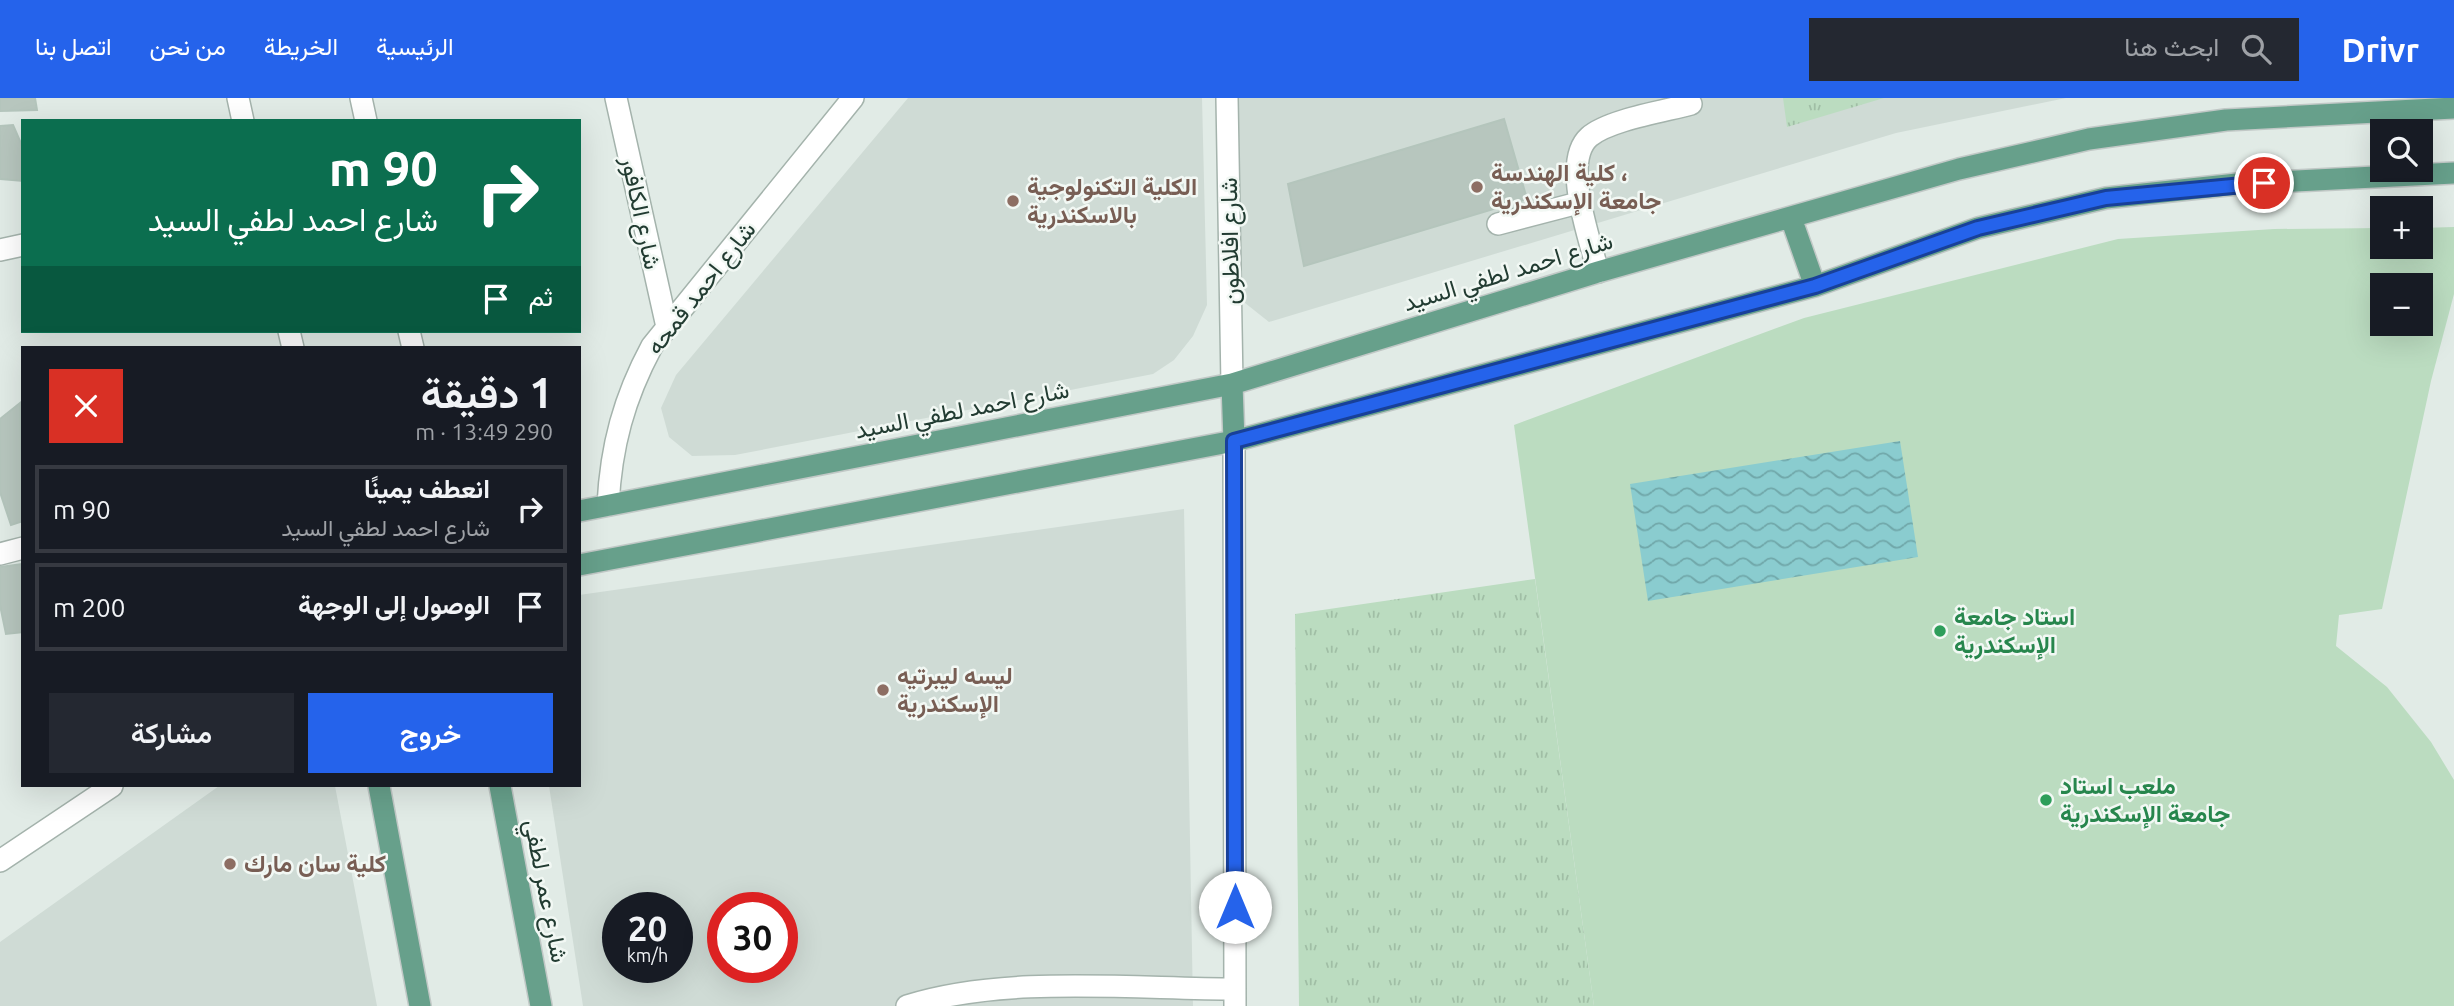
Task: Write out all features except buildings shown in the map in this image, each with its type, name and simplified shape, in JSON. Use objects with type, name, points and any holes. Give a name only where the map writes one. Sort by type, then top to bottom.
[{"type":"main road","name":"شارع احمد لطفي السيد","points":[[581,511],[1232,384],[1598,272],[1959,169],[2089,139],[2226,120],[2454,108]]},
{"type":"main road","points":[[581,565],[1234,441],[1815,286],[1978,228],[2106,198],[2237,184],[2454,173]]},
{"type":"main road","points":[[1791,219],[1815,286]]},
{"type":"main road","points":[[1232,384],[1234,441]]},
{"type":"main road","points":[[379,787],[420,1006]]},
{"type":"main road","name":"شارع عمر لطفي","points":[[500,787],[541,1006]]},
{"type":"street","points":[[238,98],[243,119]]},
{"type":"street","points":[[361,98],[366,119]]},
{"type":"street","name":"شارع الكافور","points":[[616,98],[667,327]]},
{"type":"street","name":"شارع احمد قمحه","points":[[608,505],[610,463],[619,422],[633,383],[667,327],[853,98]]},
{"type":"street","name":"شارع افلاطون","points":[[1227,98],[1232,384]]},
{"type":"street","points":[[1598,272],[1575,175],[1579,149],[1590,135],[1611,126],[1691,104]]},
{"type":"street","points":[[1498,223],[1582,202]]},
{"type":"street","points":[[0,250],[21,245]]},
{"type":"street","points":[[907,1006],[956,993],[1003,988],[1236,998],[1234,441]]},
{"type":"street","points":[[0,554],[21,549]]},
{"type":"street","points":[[0,861],[111,787]]},
{"type":"shaded area","name":"الكلية التكنولوجية بالاسكندرية","points":[[908,98],[1202,98],[1207,305],[1193,336],[1174,360],[1153,374],[735,455],[692,456],[669,437],[661,408],[676,375]]},
{"type":"shaded area","name":"كلية الهندسة ، جامعة الإسكندرية","points":[[1233,98],[2066,98],[1896,133],[1269,322],[1240,299]]},
{"type":"shaded area","name":"ليسه ليبرتيه الإسكندرية","points":[[1184,509],[1193,1006],[583,1006],[549,787],[581,787],[581,595]]},
{"type":"shaded area","name":"كلية سان مارك","points":[[218,787],[335,787],[377,1006],[0,1006],[0,942]]},
{"type":"green space","points":[[1783,98],[1884,98],[1787,127]]},
{"type":"green space","name":"استاد جامعة الإسكندرية","points":[[2454,227],[2454,294],[2431,381],[2382,609],[2339,615],[2336,646],[2387,687],[2431,742],[2454,780],[2454,1006],[1594,1006],[1514,425],[1804,318],[2118,239],[2274,229],[2370,228],[2370,259],[2433,259],[2433,228]]},
{"type":"green space","points":[[1535,579],[1594,1006],[1299,1006],[1295,614]]},
{"type":"water","points":[[1900,441],[1918,557],[1648,601],[1630,484]]},
{"type":"place","name":"كلية الهندسة ، جامعة الإسكندرية","points":[[1477,187]]},
{"type":"place","name":"الكلية التكنولوجية بالاسكندرية","points":[[1013,201]]},
{"type":"place","name":"استاد جامعة الإسكندرية","points":[[1940,631]]},
{"type":"place","name":"ليسه ليبرتيه الإسكندرية","points":[[883,690]]},
{"type":"place","name":"ملعب استاد جامعة الإسكندرية","points":[[2046,800]]},
{"type":"place","name":"كلية سان مارك","points":[[230,864]]},
{"type":"route","points":[[1235,907],[1234,441],[1815,286],[1978,228],[2106,198],[2264,183]]}]
